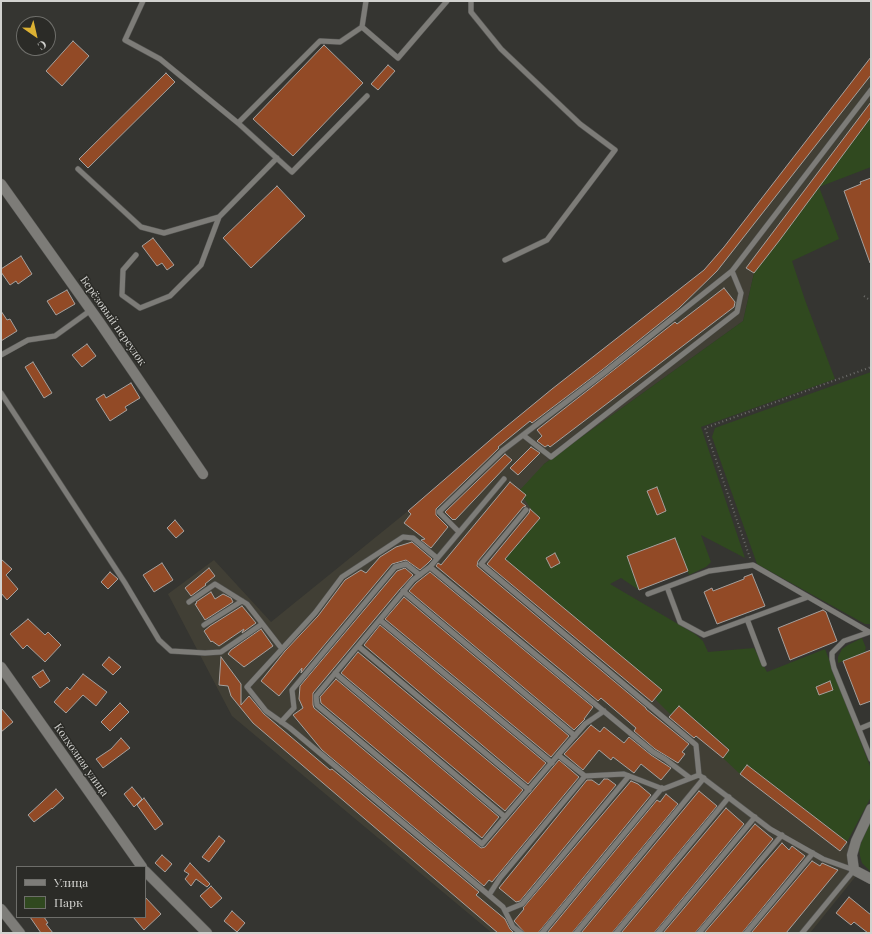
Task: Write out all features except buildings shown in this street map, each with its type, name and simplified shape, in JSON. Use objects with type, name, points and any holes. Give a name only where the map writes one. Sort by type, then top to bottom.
[{"type":"street","name":"Берёзовый переулок","points":[[1,184],[91,310],[203,474]]},
{"type":"street","name":"Колхозная улица","points":[[2,673],[141,866]]},
{"type":"street","points":[[871,809],[856,841],[852,855],[854,870],[871,879]]},
{"type":"street","points":[[146,872],[207,933]]},
{"type":"street","points":[[1,908],[20,933]]},
{"type":"lane","points":[[144,1],[125,40],[160,59],[238,123],[292,172],[367,96]]},
{"type":"lane","points":[[238,123],[320,41],[340,42],[362,27],[366,1]]},
{"type":"lane","points":[[362,27],[398,58],[446,1]]},
{"type":"lane","points":[[471,1],[471,12],[501,49],[580,124],[615,150],[547,240],[506,260]]},
{"type":"lane","points":[[459,532],[439,512],[502,451],[604,373],[732,270],[871,90]]},
{"type":"lane","points":[[136,255],[123,270],[122,295],[140,308],[170,296],[201,265],[219,217],[277,158]]},
{"type":"lane","points":[[78,169],[141,227],[164,233],[219,217]]},
{"type":"lane","points":[[523,435],[551,457],[737,312],[741,293],[732,270]]},
{"type":"lane","points":[[1,355],[28,340],[55,336],[91,310]]},
{"type":"lane","points":[[1,393],[125,583],[159,640],[171,651],[204,653],[221,652],[262,624]]},
{"type":"lane","points":[[504,479],[430,567],[413,580],[335,673],[316,696],[317,705],[482,844],[585,724],[604,711]]},
{"type":"lane","points":[[526,510],[481,564],[696,745],[701,776],[770,829],[823,859],[854,870],[802,933]]},
{"type":"lane","points":[[438,558],[413,538],[403,537],[342,577],[315,613],[247,687],[266,711],[290,728],[503,907],[513,926],[521,933]]},
{"type":"lane","points":[[281,722],[294,708],[292,690],[395,566],[406,564],[420,575]]},
{"type":"lane","points":[[648,594],[709,571],[753,565],[870,632]]},
{"type":"lane","points":[[430,567],[653,752],[690,778]]},
{"type":"lane","points":[[189,602],[215,584],[246,604],[282,649]]},
{"type":"lane","points":[[667,587],[680,622],[704,635],[808,597]]},
{"type":"lane","points":[[404,591],[575,736]]},
{"type":"lane","points":[[204,625],[242,601]]},
{"type":"lane","points":[[747,619],[764,664]]},
{"type":"lane","points":[[380,620],[552,763]]},
{"type":"lane","points":[[870,632],[844,641],[832,653],[832,659],[834,668],[871,759]]},
{"type":"lane","points":[[358,646],[529,790]]},
{"type":"lane","points":[[335,673],[505,817]]},
{"type":"lane","points":[[859,729],[871,724]]},
{"type":"lane","points":[[558,755],[585,776],[624,774],[663,789],[690,778],[701,776]]},
{"type":"lane","points":[[489,895],[500,878],[585,776]]},
{"type":"lane","points":[[505,911],[522,904],[630,776]]},
{"type":"lane","points":[[576,933],[701,776]]},
{"type":"lane","points":[[542,933],[662,788]]},
{"type":"lane","points":[[616,933],[729,798]]},
{"type":"lane","points":[[658,933],[755,817]]},
{"type":"lane","points":[[699,933],[782,835]]},
{"type":"lane","points":[[746,933],[813,853]]},
{"type":"path","points":[[864,296],[871,301]]},
{"type":"path","points":[[753,565],[705,428],[871,367]]},
{"type":"shaded area","points":[[871,57],[871,117],[754,273],[743,321],[544,464],[533,512],[540,518],[505,559],[662,690],[747,765],[847,842],[860,871],[810,933],[492,933],[232,716],[168,594],[214,560],[271,622],[408,511],[552,389],[704,270],[724,247]]},
{"type":"green space","points":[[871,117],[871,167],[819,187],[839,239],[792,261],[835,379],[701,427],[745,558],[701,535],[711,562],[706,567],[689,575],[675,538],[627,556],[639,590],[621,578],[610,584],[695,634],[703,641],[708,652],[754,648],[767,672],[825,649],[871,769],[871,797],[847,842],[747,765],[740,774],[723,758],[729,749],[679,706],[671,715],[655,699],[661,690],[505,559],[540,518],[533,512],[519,491],[544,464],[743,321],[754,273]],"holes":[[[657,488],[666,511],[657,515],[647,491]]]},
{"type":"green space","points":[[871,372],[871,624],[865,624],[757,564],[712,437],[715,428]]},
{"type":"green space","points":[[862,638],[866,652],[838,663],[838,657],[842,649]]},
{"type":"green space","points":[[871,817],[871,872],[862,863],[859,848]]}]
